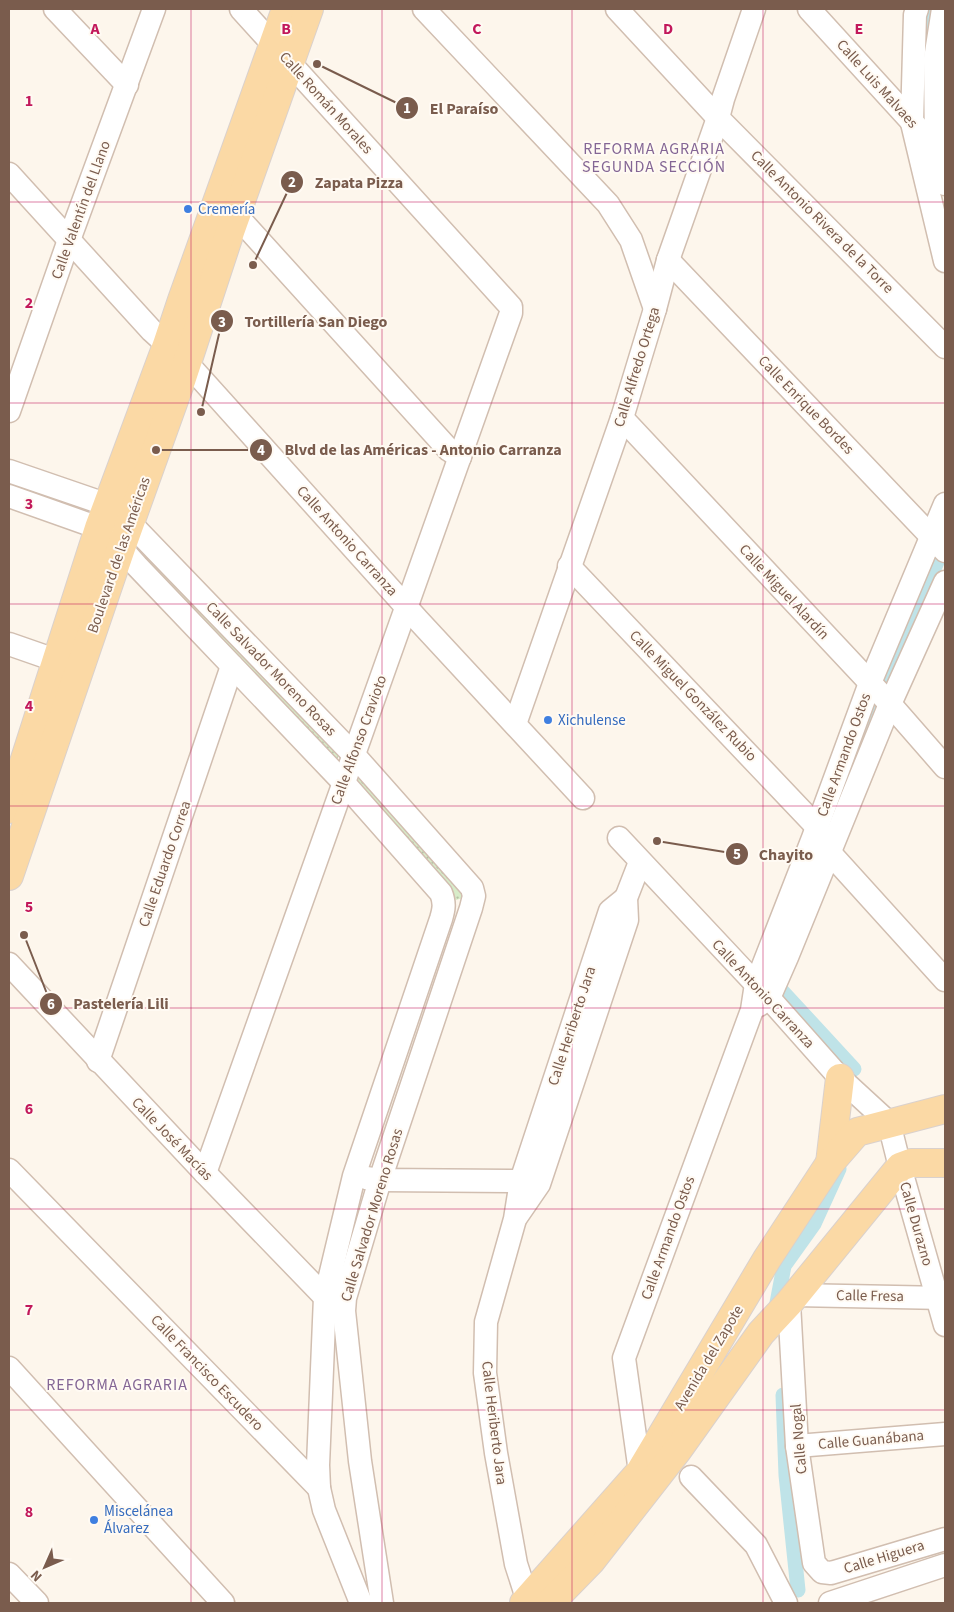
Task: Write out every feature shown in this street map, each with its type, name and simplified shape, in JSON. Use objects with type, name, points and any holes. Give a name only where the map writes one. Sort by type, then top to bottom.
[{"type":"main road","name":"Boulevard de las Américas","points":[[9,876],[125,535],[187,363],[236,215],[282,55],[286,9]]},
{"type":"main road","name":"Boulevard de las Américas","points":[[10,800],[104,517],[182,300],[282,55],[309,9]]},
{"type":"main road","points":[[830,1163],[840,1078]]},
{"type":"main road","name":"Avenida del Zapote","points":[[534,1602],[640,1472],[767,1259],[830,1163],[857,1132],[945,1110]]},
{"type":"main road","points":[[900,1167],[911,1163],[945,1163]]},
{"type":"main road","name":"Avenida del Zapote","points":[[534,1602],[591,1561],[712,1404],[761,1333],[792,1299],[900,1167]]},
{"type":"street","points":[[55,9],[127,85]]},
{"type":"street","name":"Calle Valentín del Llano","points":[[9,411],[16,361],[68,240],[154,9]]},
{"type":"street","name":"Calle Román Morales","points":[[241,9],[511,307]]},
{"type":"street","points":[[424,9],[608,204],[631,240],[655,309]]},
{"type":"street","name":"Calle Antonio Rivera de la Torre","points":[[617,9],[718,118],[945,346]]},
{"type":"street","name":"Calle Alfredo Ortega","points":[[515,724],[622,418],[668,260],[754,9]]},
{"type":"street","name":"Calle Luis Malvaes","points":[[809,9],[941,153]]},
{"type":"street","points":[[917,9],[915,15],[912,123],[939,206],[945,261]]},
{"type":"street","points":[[943,9],[935,59],[941,153],[945,184]]},
{"type":"street","name":"Calle Antonio Carranza","points":[[9,174],[68,240],[167,345],[187,363],[406,607],[583,798]]},
{"type":"street","points":[[236,215],[449,450],[460,457]]},
{"type":"street","name":"Calle Enrique Bordes","points":[[668,260],[938,544]]},
{"type":"street","name":"Calle Alfonso Cravioto","points":[[205,1173],[510,319],[511,307]]},
{"type":"street","name":"Calle Miguel Alardín","points":[[622,418],[890,704],[945,766]]},
{"type":"street","name":"Calle Salvador Moreno Rosas","points":[[9,470],[104,517],[125,535],[354,755],[472,888],[474,896],[465,925],[380,1180],[335,1297]]},
{"type":"street","name":"Calle Salvador Moreno Rosas","points":[[9,496],[104,517]]},
{"type":"street","name":"Calle Armando Ostos","points":[[640,1472],[624,1358],[759,997],[817,827],[870,683],[938,544],[945,504]]},
{"type":"street","name":"Calle Salvador Moreno Rosas","points":[[125,535],[232,666],[344,783],[441,893],[444,900],[441,919],[354,1176],[335,1297],[318,1465],[319,1488]]},
{"type":"street","name":"Calle Miguel González Rubio","points":[[569,566],[817,827]]},
{"type":"street","name":"Calle Armando Ostos","points":[[759,997],[787,957],[890,704],[945,582]]},
{"type":"street","points":[[9,644],[56,660]]},
{"type":"street","name":"Calle Eduardo Correa","points":[[98,1061],[232,666]]},
{"type":"street","name":"Calle Antonio Carranza","points":[[619,838],[759,997],[840,1078],[889,1123]]},
{"type":"street","points":[[829,852],[945,980]]},
{"type":"street","name":"Calle Heriberto Jara","points":[[534,1602],[516,1564],[496,1452],[485,1373],[486,1322],[516,1219],[627,920],[626,898],[640,862]]},
{"type":"street","points":[[441,919],[465,925]]},
{"type":"street","name":"Calle José Macías","points":[[9,964],[205,1173],[335,1297]]},
{"type":"street","name":"Calle Durazno","points":[[889,1123],[900,1167],[941,1298],[945,1325]]},
{"type":"street","name":"Calle Francisco Escudero","points":[[9,1170],[319,1488]]},
{"type":"street","points":[[354,1176],[380,1180],[530,1182]]},
{"type":"street","name":"Calle Salvador Moreno Rosas","points":[[335,1297],[344,1311],[360,1461],[382,1603]]},
{"type":"street","name":"Calle Fresa","points":[[792,1299],[941,1298]]},
{"type":"street","name":"Calle Nogal","points":[[792,1299],[797,1446],[814,1563],[822,1572]]},
{"type":"street","points":[[9,1368],[223,1603]]},
{"type":"street","name":"Calle Guanábana","points":[[797,1446],[945,1434]]},
{"type":"street","points":[[691,1477],[756,1545],[786,1603]]},
{"type":"street","points":[[319,1488],[324,1510],[361,1603]]},
{"type":"street","name":"Calle Higuera","points":[[822,1572],[831,1573],[945,1539]]},
{"type":"street","name":"Calle Higuera","points":[[830,1603],[945,1565]]},
{"type":"street","points":[[9,1574],[37,1603]]},
{"type":"green space","points":[[146,548],[339,754],[334,768],[141,563]]},
{"type":"green space","points":[[354,770],[469,896],[456,900],[348,783]]},
{"type":"waterway","points":[[925,61],[927,33],[933,9]]},
{"type":"waterway","points":[[887,679],[945,543]]},
{"type":"waterway","points":[[844,786],[873,713]]},
{"type":"waterway","points":[[770,978],[854,1069]]},
{"type":"waterway","points":[[777,1303],[784,1266],[814,1224],[839,1169]]},
{"type":"waterway","points":[[783,1395],[786,1475],[798,1590]]},
{"type":"place","name":"El Paraíso","points":[[317,64]]},
{"type":"place","name":"Cremería","points":[[188,209]]},
{"type":"place","name":"Zapata Pizza","points":[[253,265]]},
{"type":"place","name":"Tortillería San Diego","points":[[201,412]]},
{"type":"place","name":"Blvd de las Américas - Antonio Carranza","points":[[156,450]]},
{"type":"place","name":"Xichulense","points":[[548,720]]},
{"type":"place","name":"Chayito","points":[[657,841]]},
{"type":"place","name":"Pastelería Lili","points":[[24,935]]},
{"type":"place","name":"Miscelánea Álvarez","points":[[94,1520]]},
{"type":"district","name":"REFORMA AGRARIA SEGUNDA SECCIÓN","points":[[654,158]]},
{"type":"district","name":"REFORMA AGRARIA","points":[[117,1385]]}]
